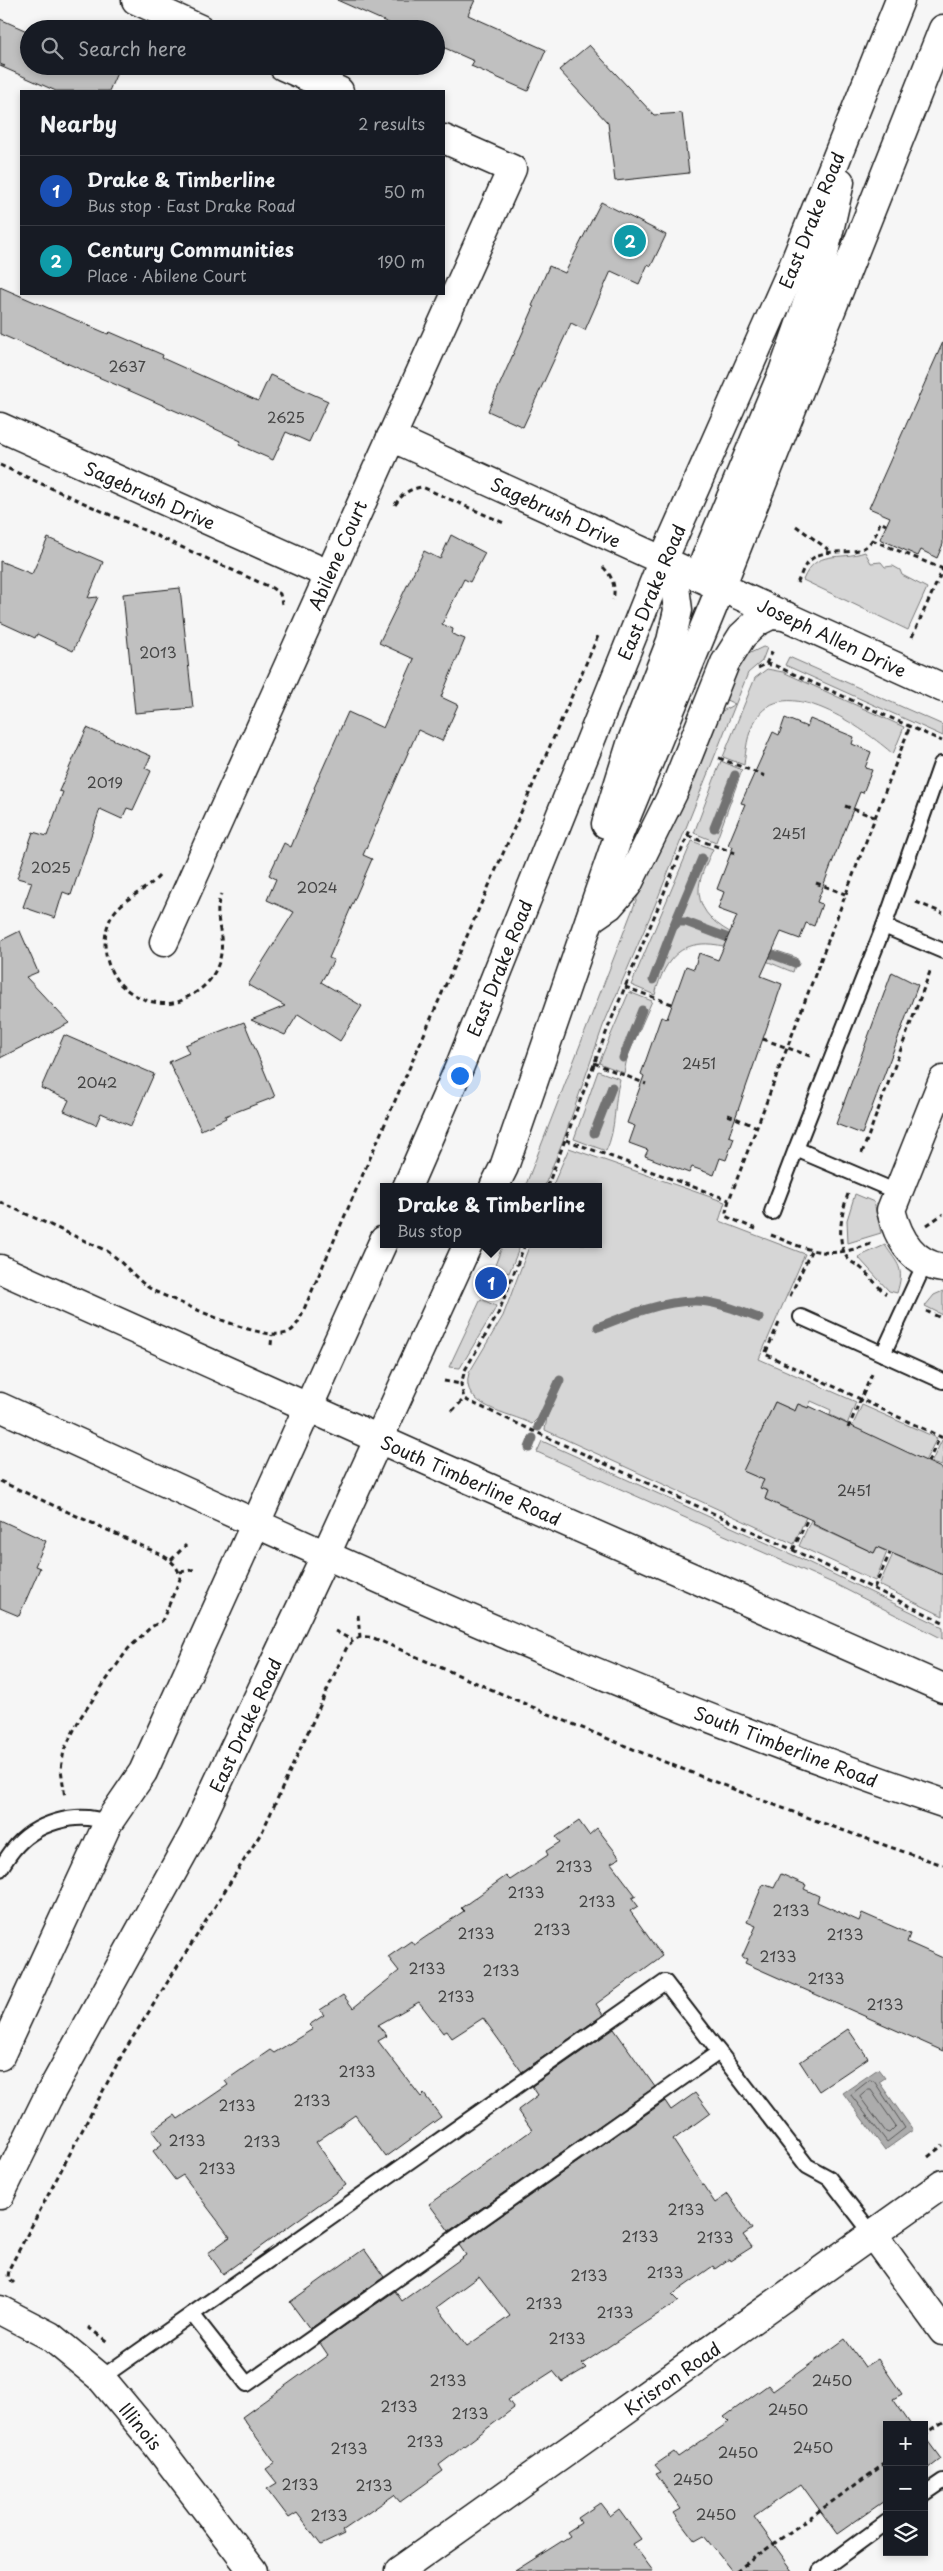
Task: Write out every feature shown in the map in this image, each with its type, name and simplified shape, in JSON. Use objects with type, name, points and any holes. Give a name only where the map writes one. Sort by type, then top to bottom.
[{"type":"main road","points":[[136,0],[180,20]]},
{"type":"main road","name":"East Drake Road","points":[[409,1183],[459,1068],[663,560],[792,269],[900,0]]},
{"type":"main road","points":[[496,1183],[507,1158],[619,834],[721,587],[943,30]]},
{"type":"main road","points":[[303,75],[336,90]]},
{"type":"main road","name":"Abilene Court","points":[[164,942],[328,574],[512,169],[445,139]]},
{"type":"main road","points":[[721,587],[707,571],[705,560],[783,372],[822,262],[840,186],[840,148]]},
{"type":"main road","name":"Sagebrush Drive","points":[[0,427],[328,574]]},
{"type":"main road","name":"Sagebrush Drive","points":[[391,437],[721,587]]},
{"type":"main road","points":[[589,920],[604,829],[632,741],[673,633],[678,610],[675,587],[663,560]]},
{"type":"main road","name":"Joseph Allen Drive","points":[[721,587],[943,688]]},
{"type":"main road","points":[[589,920],[608,906],[628,884],[673,793],[724,663],[742,636],[757,622],[771,616],[786,616]]},
{"type":"main road","points":[[934,1266],[904,1245],[895,1227],[891,1210],[896,1192],[905,1177],[943,1080]]},
{"type":"main road","points":[[0,2056],[108,1824],[143,1772],[380,1248]]},
{"type":"main road","name":"East Drake Road","points":[[0,2195],[47,2098],[194,1833],[326,1554],[466,1248]]},
{"type":"main road","name":"South Timberline Road","points":[[0,1269],[308,1408],[943,1688]]},
{"type":"main road","name":"South Timberline Road","points":[[0,1407],[256,1523],[628,1687],[838,1768],[943,1803]]},
{"type":"main road","name":"Krisron Road","points":[[399,2571],[874,2235],[943,2184]]},
{"type":"main road","points":[[874,2235],[943,2331]]},
{"type":"main road","name":"Illinois","points":[[0,2310],[50,2336],[101,2378],[156,2444],[253,2571]]},
{"type":"lane","points":[[772,1212],[884,926],[941,764]]},
{"type":"lane","points":[[884,926],[943,951]]},
{"type":"lane","points":[[796,1149],[896,1192]]},
{"type":"lane","points":[[883,1354],[934,1266]]},
{"type":"lane","points":[[800,1317],[943,1381]]},
{"type":"lane","points":[[0,1869],[13,1849],[30,1834],[50,1823],[94,1817],[108,1824]]},
{"type":"lane","points":[[101,2378],[666,1982],[807,2166],[829,2178],[874,2235]]},
{"type":"lane","points":[[192,2314],[247,2384],[719,2052]]},
{"type":"lane","points":[[928,2491],[943,2480]]},
{"type":"lane","points":[[820,2571],[883,2525]]},
{"type":"path","points":[[0,465],[272,588],[280,594],[283,602],[282,607]]},
{"type":"path","points":[[393,511],[402,495],[411,489],[422,487],[513,527]]},
{"type":"path","points":[[797,583],[809,561],[830,550],[855,551],[864,548],[872,540],[880,522],[886,525]]},
{"type":"path","points":[[796,526],[830,550]]},
{"type":"path","points":[[872,540],[943,569],[912,637]]},
{"type":"path","points":[[595,564],[604,568],[612,577],[615,591],[612,604]]},
{"type":"path","points":[[0,1202],[107,1251],[123,1262],[146,1286],[156,1292],[249,1330],[272,1335],[286,1333],[293,1329],[301,1316],[600,632]]},
{"type":"path","points":[[755,672],[766,664],[772,650]]},
{"type":"path","points":[[766,664],[776,666],[943,742]]},
{"type":"path","points":[[759,1230],[725,1216],[729,1200],[910,726]]},
{"type":"path","points":[[715,766],[722,749]]},
{"type":"path","points":[[718,758],[765,776]]},
{"type":"path","points":[[846,806],[874,817]]},
{"type":"path","points":[[549,1183],[594,1064],[691,827]]},
{"type":"path","points":[[688,836],[738,854]]},
{"type":"path","points":[[164,868],[149,888],[133,893],[122,903],[112,916],[106,931],[104,948],[116,980],[145,1000],[160,1004],[177,1002],[198,992],[212,978],[220,963],[222,943],[216,910],[224,887]]},
{"type":"path","points":[[816,883],[845,894]]},
{"type":"path","points":[[908,898],[943,913]]},
{"type":"path","points":[[859,1160],[932,967]]},
{"type":"path","points":[[625,987],[672,1004]]},
{"type":"path","points":[[763,1039],[813,1058]]},
{"type":"path","points":[[594,1064],[646,1084]]},
{"type":"path","points":[[728,1115],[757,1127]]},
{"type":"path","points":[[566,1140],[729,1200]]},
{"type":"path","points":[[848,1192],[843,1207],[841,1233],[844,1252],[847,1258],[860,1267],[886,1294],[894,1298]]},
{"type":"path","points":[[919,1229],[943,1214]]},
{"type":"path","points":[[768,1234],[810,1251],[827,1254],[844,1252],[877,1241]]},
{"type":"path","points":[[464,1399],[461,1384],[470,1362],[498,1314],[523,1248]]},
{"type":"path","points":[[788,1303],[810,1251]]},
{"type":"path","points":[[923,1310],[943,1319]]},
{"type":"path","points":[[780,1320],[765,1354],[942,1437],[928,1462]]},
{"type":"path","points":[[293,1329],[297,1334]]},
{"type":"path","points":[[271,1345],[272,1335]]},
{"type":"path","points":[[848,1428],[872,1373]]},
{"type":"path","points":[[444,1381],[461,1384]]},
{"type":"path","points":[[452,1411],[464,1399]]},
{"type":"path","points":[[464,1399],[793,1550],[943,1622]]},
{"type":"path","points":[[0,1481],[171,1560],[180,1572],[180,1579],[162,1621],[151,1627],[128,1649],[80,1718],[64,1750],[61,1769],[66,1803]]},
{"type":"path","points":[[793,1550],[808,1518]]},
{"type":"path","points":[[171,1560],[186,1544]]},
{"type":"path","points":[[874,1588],[890,1553]]},
{"type":"path","points":[[180,1572],[197,1569]]},
{"type":"path","points":[[358,1615],[360,1636]]},
{"type":"path","points":[[335,1631],[352,1640]]},
{"type":"path","points":[[22,2288],[8,2277],[9,2269],[15,2256],[123,2053],[262,1830],[352,1640],[360,1636],[376,1639],[533,1708],[606,1736],[757,1800],[943,1864]]},
{"type":"path","points":[[81,2321],[111,2345]]},
{"type":"path","points":[[928,2432],[943,2422]]},
{"type":"path","points":[[736,2571],[883,2465]]},
{"type":"shaded area","points":[[865,552],[871,563],[881,562],[885,567],[893,566],[900,570],[902,575],[927,588],[908,630],[803,580],[808,570],[821,559]]},
{"type":"shaded area","points":[[763,647],[767,648],[762,661],[748,673],[655,905],[603,1026],[564,1138],[546,1183],[527,1183],[637,898],[682,800],[713,716],[735,704],[722,698],[744,656]]},
{"type":"shaded area","points":[[789,657],[943,725],[943,736],[785,665]]},
{"type":"shaded area","points":[[767,669],[783,672],[904,727],[893,754],[845,719],[803,702],[784,701],[768,707],[755,721],[746,748],[744,765],[723,757],[755,678]]},
{"type":"shaded area","points":[[721,761],[742,770],[716,842],[694,833]]},
{"type":"shaded area","points":[[692,841],[713,849],[703,871],[699,887],[703,907],[711,918],[723,928],[753,943],[797,958],[793,972],[731,948],[711,944],[693,945],[678,953],[665,969],[655,995],[631,985]]},
{"type":"shaded area","points":[[629,992],[652,1001],[627,1058],[624,1073],[599,1063]]},
{"type":"shaded area","points":[[598,1071],[620,1079],[612,1134],[606,1151],[574,1139]]},
{"type":"shaded area","points":[[569,1148],[725,1202],[719,1221],[805,1254],[759,1359],[856,1402],[846,1427],[845,1422],[830,1415],[831,1410],[811,1401],[808,1408],[798,1404],[795,1411],[775,1402],[744,1471],[764,1480],[761,1488],[768,1491],[765,1499],[788,1510],[800,1511],[798,1514],[806,1517],[794,1544],[545,1430],[547,1417],[562,1381],[556,1379],[541,1415],[532,1424],[488,1407],[471,1394],[468,1384],[469,1373],[503,1316],[528,1248],[602,1248],[602,1183],[554,1183]]},
{"type":"shaded area","points":[[855,1194],[874,1202],[881,1233],[848,1243],[847,1220]]},
{"type":"shaded area","points":[[885,1245],[899,1267],[900,1277],[897,1293],[889,1291],[858,1257]]},
{"type":"shaded area","points":[[502,1248],[519,1248],[509,1273],[494,1268]]},
{"type":"shaded area","points":[[943,1291],[943,1315],[925,1306],[934,1295]]},
{"type":"shaded area","points":[[481,1299],[496,1306],[494,1311],[460,1368],[449,1367]]},
{"type":"shaded area","points":[[862,1405],[937,1438],[925,1461],[851,1429]]},
{"type":"shaded area","points":[[943,1440],[942,1466],[931,1463]]},
{"type":"shaded area","points":[[542,1441],[791,1554],[943,1627],[943,1639],[837,1585],[537,1452]]},
{"type":"shaded area","points":[[811,1520],[814,1521],[813,1525],[874,1553],[877,1547],[887,1552],[875,1581],[799,1546]]},
{"type":"shaded area","points":[[893,1554],[921,1567],[924,1560],[943,1575],[943,1616],[879,1585]]},
{"type":"water","points":[[878,2069],[885,2078],[879,2082],[913,2130],[885,2150],[843,2093]]},
{"type":"building","points":[[337,0],[475,0],[468,15],[546,50],[528,91],[471,66],[474,61],[445,48],[445,20],[382,20]]},
{"type":"building","points":[[0,19],[20,28],[20,75],[0,66],[5,66],[0,64]]},
{"type":"building","points":[[589,45],[654,115],[682,113],[689,173],[615,181],[608,123],[559,70]]},
{"type":"building","points":[[20,75],[116,75],[109,90],[54,90]]},
{"type":"building","points":[[601,202],[666,235],[651,266],[648,264],[639,284],[611,271],[585,330],[571,323],[523,427],[488,411],[534,307],[532,306],[549,266],[565,273]]},
{"type":"building","points":[[0,287],[108,334],[110,332],[163,355],[162,358],[258,401],[270,375],[328,401],[309,442],[286,432],[273,460],[239,445],[241,441],[192,418],[0,334]]},
{"type":"building","points":[[943,342],[943,544],[937,558],[921,550],[918,556],[880,539],[890,517],[869,508]]},
{"type":"building","points":[[451,535],[485,553],[470,582],[464,579],[442,624],[453,629],[452,634],[465,639],[441,697],[458,705],[442,741],[418,730],[363,855],[372,859],[329,958],[334,960],[321,982],[362,1006],[340,1041],[298,1014],[285,1035],[251,1020],[285,1006],[248,985],[294,912],[267,900],[276,879],[269,875],[284,843],[291,847],[314,788],[348,712],[383,728],[414,659],[379,643],[424,551],[440,559]]},
{"type":"building","points":[[48,538],[103,562],[88,598],[98,597],[73,651],[37,634],[35,638],[0,622],[0,561],[32,574]]},
{"type":"building","points":[[180,588],[193,708],[135,713],[123,594]]},
{"type":"building","points":[[785,718],[807,727],[810,719],[854,737],[852,744],[871,752],[865,768],[872,770],[863,793],[860,792],[817,902],[822,904],[814,926],[806,923],[800,939],[781,932],[761,976],[782,984],[729,1136],[734,1138],[726,1160],[720,1158],[714,1175],[692,1167],[689,1173],[645,1156],[648,1150],[629,1143],[635,1126],[627,1123],[644,1076],[641,1074],[661,1017],[667,1019],[686,966],[694,969],[699,953],[718,960],[737,916],[718,909],[724,892],[717,889],[733,847],[728,845],[745,804],[741,803],[773,732],[779,735]]},
{"type":"building","points":[[87,728],[151,756],[145,768],[151,771],[133,810],[127,808],[122,819],[100,809],[71,895],[63,892],[55,918],[23,907],[32,882],[17,878],[33,832],[47,836],[63,792],[59,791]]},
{"type":"building","points":[[20,931],[38,972],[26,977],[69,1023],[0,1058],[0,941]]},
{"type":"building","points":[[892,972],[918,985],[862,1134],[836,1124]]},
{"type":"building","points":[[244,1022],[275,1097],[225,1116],[226,1118],[201,1130],[169,1062],[189,1053],[185,1045]]},
{"type":"building","points":[[64,1035],[154,1074],[131,1126],[101,1113],[96,1125],[64,1111],[69,1100],[41,1088]]},
{"type":"building","points":[[775,1402],[795,1411],[798,1404],[808,1408],[809,1406],[943,1469],[943,1575],[877,1547],[874,1553],[813,1524],[814,1521],[765,1499],[768,1491],[760,1488],[764,1480],[743,1471]]},
{"type":"building","points":[[0,1520],[46,1541],[35,1566],[40,1568],[19,1616],[0,1608]]},
{"type":"building","points":[[579,1821],[589,1835],[597,1828],[620,1858],[611,1863],[636,1896],[632,1898],[638,1906],[630,1911],[662,1956],[596,2004],[603,2015],[522,2072],[483,2018],[452,2038],[447,2031],[443,2033],[419,2002],[378,2025],[387,2036],[378,2041],[421,2097],[424,2094],[441,2117],[386,2157],[355,2115],[316,2142],[346,2185],[223,2274],[208,2253],[230,2237],[183,2175],[175,2180],[153,2151],[162,2144],[152,2131],[175,2115],[178,2119],[228,2085],[225,2081],[270,2050],[274,2053],[313,2029],[309,2025],[324,2015],[320,2010],[343,1995],[353,2008],[399,1971],[388,1957],[411,1941],[414,1945],[464,1911],[461,1908],[506,1876],[510,1880],[548,1855],[546,1851],[560,1842],[556,1837]]},
{"type":"building","points":[[781,1874],[806,1885],[804,1889],[819,1896],[817,1902],[859,1921],[862,1913],[910,1934],[907,1942],[943,1958],[943,2051],[745,1963],[747,1959],[742,1957],[756,1926],[747,1922],[763,1884],[774,1888]]},
{"type":"building","points":[[614,2029],[655,2087],[449,2231],[429,2204],[532,2130],[518,2110],[538,2095],[532,2086]]},
{"type":"building","points":[[848,2029],[868,2058],[819,2091],[800,2062]]},
{"type":"building","points":[[695,2093],[710,2113],[673,2140],[715,2203],[728,2194],[752,2229],[743,2235],[752,2247],[715,2269],[713,2266],[672,2295],[678,2301],[582,2364],[586,2368],[562,2382],[553,2371],[508,2400],[514,2408],[439,2465],[443,2471],[400,2502],[394,2495],[342,2531],[344,2534],[321,2545],[297,2513],[289,2518],[267,2489],[277,2483],[266,2469],[275,2463],[242,2417],[328,2355],[320,2343],[395,2291],[402,2301],[466,2255],[459,2245],[665,2101],[671,2110]],"holes":[[[479,2276],[510,2316],[467,2346],[437,2307]]]},
{"type":"building","points":[[364,2249],[384,2277],[310,2329],[290,2302]]},
{"type":"building","points":[[845,2339],[865,2367],[878,2359],[902,2394],[893,2399],[908,2421],[883,2421],[883,2502],[837,2534],[801,2484],[754,2517],[793,2571],[732,2571],[704,2536],[695,2541],[674,2513],[681,2509],[656,2474],[661,2472],[655,2465],[674,2452],[678,2457],[729,2422],[724,2417],[768,2385],[773,2391]]},
{"type":"building","points":[[928,2441],[941,2459],[928,2469]]},
{"type":"building","points":[[600,2503],[610,2516],[619,2509],[641,2539],[633,2544],[653,2571],[515,2571],[570,2536],[567,2532],[581,2523],[578,2518]]},
{"type":"waterway","points":[[714,828],[735,775]]},
{"type":"waterway","points":[[673,927],[702,858]]},
{"type":"waterway","points":[[653,980],[673,927],[678,922],[686,922],[739,942]]},
{"type":"waterway","points":[[760,950],[795,963]]},
{"type":"waterway","points":[[623,1058],[642,1010]]},
{"type":"waterway","points":[[594,1133],[612,1087]]},
{"type":"waterway","points":[[598,1327],[670,1303],[695,1301],[728,1307],[759,1318]]},
{"type":"waterway","points":[[538,1427],[560,1380]]},
{"type":"waterway","points":[[529,1448],[533,1438]]},
{"type":"place","name":"Century Communities","points":[[630,241]]},
{"type":"place","name":"Drake & Timberline","points":[[491,1283]]}]
